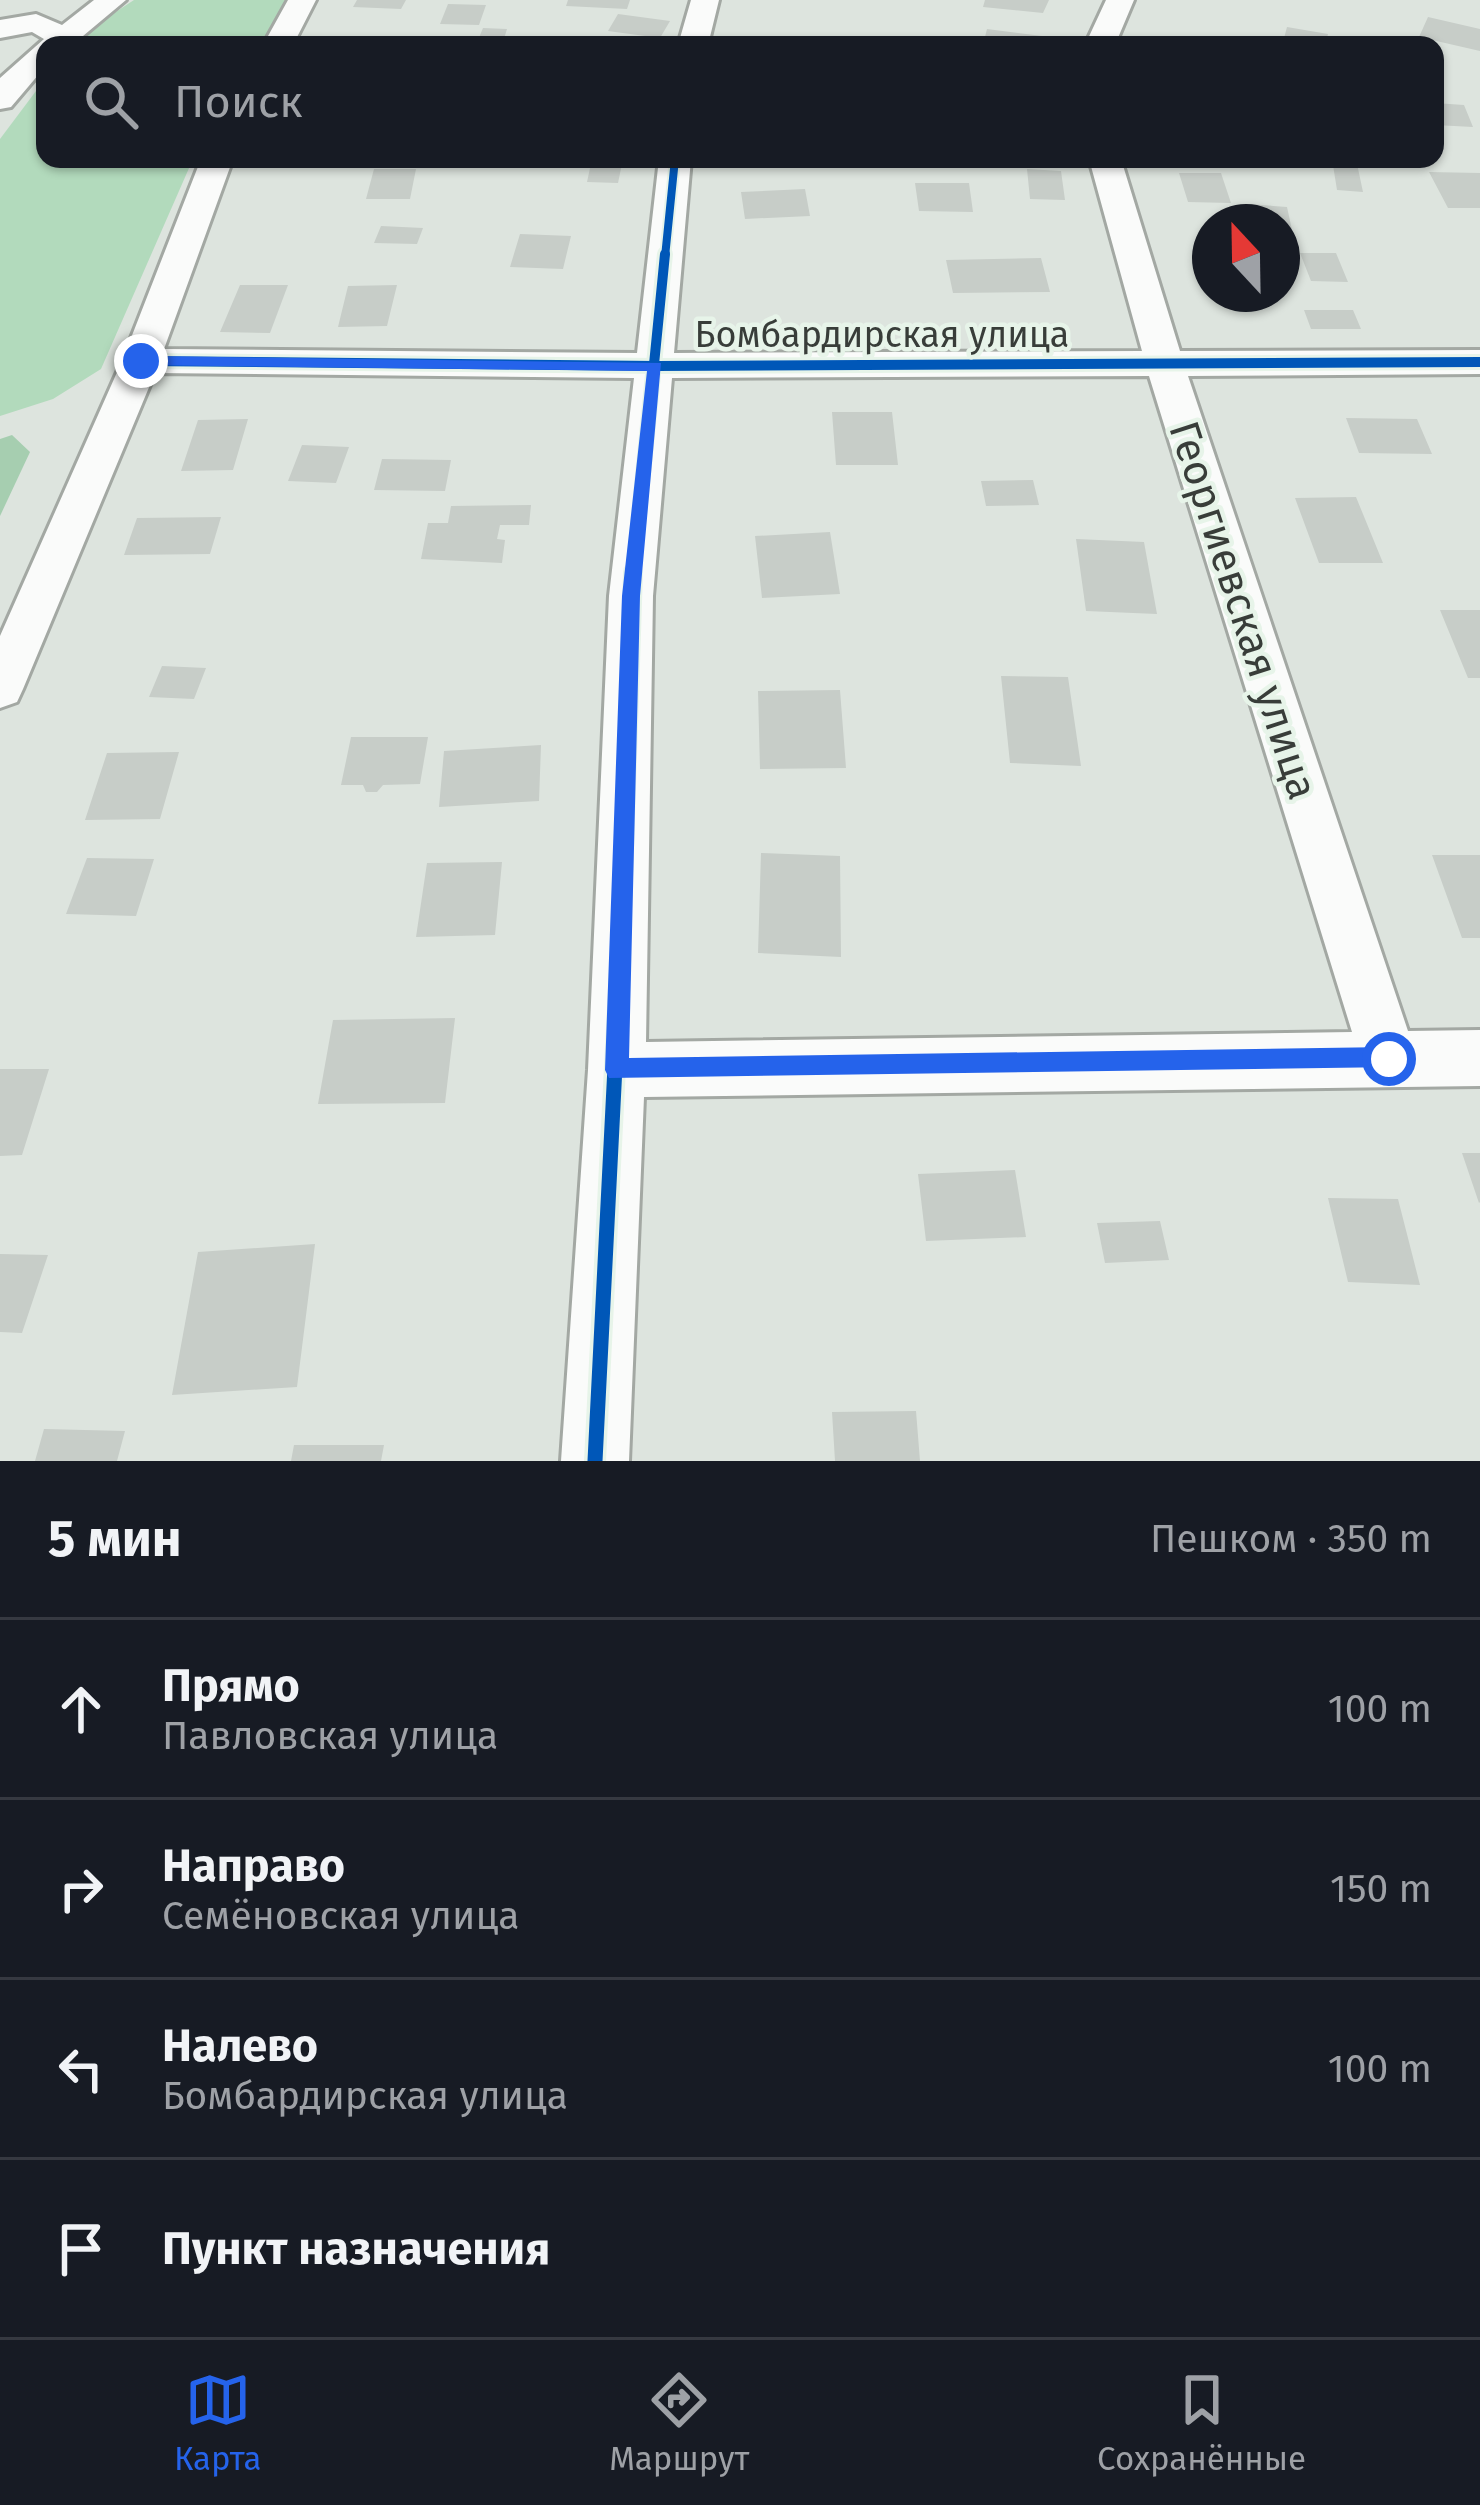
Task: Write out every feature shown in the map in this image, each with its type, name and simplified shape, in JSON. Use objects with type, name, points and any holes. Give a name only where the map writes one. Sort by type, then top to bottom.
[{"type":"street","points":[[0,28],[54,34],[112,0]]},
{"type":"street","points":[[283,36],[302,0]]},
{"type":"street","points":[[695,36],[705,0]]},
{"type":"street","points":[[1104,36],[1120,0]]},
{"type":"street","points":[[0,100],[36,54]]},
{"type":"street","points":[[0,689],[141,361],[215,168]]},
{"type":"street","points":[[595,1461],[617,1070],[631,596],[674,168]]},
{"type":"street","name":"Георгиевская улица","points":[[1108,168],[1164,362],[1389,1059]]},
{"type":"street","name":"Бомбардирская улица","points":[[141,361],[656,366],[1480,362]]},
{"type":"street","points":[[617,1070],[1480,1058]]},
{"type":"green space","points":[[134,0],[288,0],[270,36],[79,36]]},
{"type":"green space","points":[[36,91],[36,168],[189,168],[101,369],[53,399],[0,416],[0,139]]},
{"type":"green space","points":[[12,435],[30,452],[0,516],[0,439]]},
{"type":"building","points":[[357,0],[406,0],[401,9],[353,7]]},
{"type":"building","points":[[568,0],[630,0],[627,9],[566,6]]},
{"type":"building","points":[[985,0],[1049,0],[1043,13],[983,7]]},
{"type":"building","points":[[448,4],[486,5],[479,25],[440,24]]},
{"type":"building","points":[[618,14],[670,21],[661,36],[608,31]]},
{"type":"building","points":[[1428,17],[1480,29],[1480,51],[1444,43],[1444,36],[1419,36]]},
{"type":"building","points":[[1287,27],[1328,34],[1327,36],[1285,36]]},
{"type":"building","points":[[483,28],[507,29],[505,36],[480,36]]},
{"type":"building","points":[[987,29],[1042,36],[985,36]]},
{"type":"building","points":[[1444,104],[1464,105],[1473,127],[1444,125]]},
{"type":"building","points":[[590,168],[621,168],[618,183],[587,182]]},
{"type":"building","points":[[1333,168],[1358,168],[1363,192],[1337,190]]},
{"type":"building","points":[[374,169],[416,169],[410,199],[366,199]]},
{"type":"building","points":[[1027,169],[1061,171],[1065,200],[1030,199]]},
{"type":"building","points":[[1429,172],[1480,173],[1480,208],[1448,208]]},
{"type":"building","points":[[1179,173],[1221,173],[1231,203],[1188,202]]},
{"type":"building","points":[[915,183],[969,183],[973,212],[919,211]]},
{"type":"building","points":[[805,189],[810,216],[745,219],[741,192]]},
{"type":"building","points":[[381,226],[423,228],[417,244],[374,243]]},
{"type":"building","points":[[520,234],[571,236],[563,269],[510,267]]},
{"type":"building","points":[[1300,253],[1336,253],[1348,282],[1311,281]]},
{"type":"building","points":[[1041,258],[1050,292],[953,293],[946,260]]},
{"type":"building","points":[[240,285],[288,285],[270,333],[220,332]]},
{"type":"building","points":[[397,285],[387,326],[338,327],[348,286]]},
{"type":"building","points":[[1304,310],[1353,310],[1361,329],[1311,329]]},
{"type":"building","points":[[832,412],[892,412],[898,465],[836,465]]},
{"type":"building","points":[[1346,418],[1417,419],[1432,454],[1359,453]]},
{"type":"building","points":[[248,419],[233,470],[181,471],[198,420]]},
{"type":"building","points":[[302,445],[349,447],[336,483],[288,481]]},
{"type":"building","points":[[382,459],[451,460],[445,491],[374,490]]},
{"type":"building","points":[[1033,480],[1039,505],[986,506],[981,481]]},
{"type":"building","points":[[1356,497],[1383,563],[1319,563],[1295,498]]},
{"type":"building","points":[[531,505],[529,525],[500,525],[497,539],[505,540],[502,563],[421,559],[428,523],[448,523],[451,506]]},
{"type":"building","points":[[221,517],[210,554],[124,555],[137,518]]},
{"type":"building","points":[[830,532],[840,594],[762,598],[755,536]]},
{"type":"building","points":[[1076,539],[1144,542],[1157,614],[1086,611]]},
{"type":"building","points":[[1440,610],[1480,610],[1480,678],[1468,678]]},
{"type":"building","points":[[162,666],[206,668],[194,699],[149,697]]},
{"type":"building","points":[[1001,676],[1068,677],[1081,766],[1010,763]]},
{"type":"building","points":[[840,690],[846,768],[760,769],[758,691]]},
{"type":"building","points":[[351,737],[428,737],[420,784],[383,785],[377,792],[366,792],[363,785],[341,785]]},
{"type":"building","points":[[541,745],[539,801],[439,807],[444,751]]},
{"type":"building","points":[[179,752],[160,819],[85,820],[107,753]]},
{"type":"building","points":[[761,853],[840,856],[841,957],[758,953]]},
{"type":"building","points":[[1432,855],[1480,855],[1480,938],[1462,938]]},
{"type":"building","points":[[87,858],[154,859],[136,916],[66,914]]},
{"type":"building","points":[[502,862],[495,935],[416,937],[427,863]]},
{"type":"building","points":[[455,1018],[445,1103],[318,1104],[333,1020]]},
{"type":"building","points":[[0,1069],[49,1069],[22,1155],[0,1156]]},
{"type":"building","points":[[1462,1153],[1480,1153],[1479,1203]]},
{"type":"building","points":[[1015,1170],[1026,1237],[926,1241],[918,1174]]},
{"type":"building","points":[[1328,1198],[1398,1199],[1420,1285],[1348,1282]]},
{"type":"building","points":[[1160,1221],[1169,1260],[1105,1263],[1097,1223]]},
{"type":"building","points":[[315,1244],[297,1387],[172,1395],[198,1252]]},
{"type":"building","points":[[0,1254],[48,1255],[22,1333],[0,1332]]},
{"type":"building","points":[[916,1411],[920,1461],[835,1461],[832,1412]]},
{"type":"building","points":[[44,1429],[125,1431],[117,1461],[35,1461]]},
{"type":"building","points":[[294,1445],[384,1445],[381,1461],[291,1461]]},
{"type":"cycle path","points":[[595,1461],[617,1070],[631,596],[674,168]]},
{"type":"cycle path","points":[[141,361],[656,366],[1480,362]]},
{"type":"route","points":[[141,361],[656,366],[631,596],[617,1070],[1389,1059]]}]
